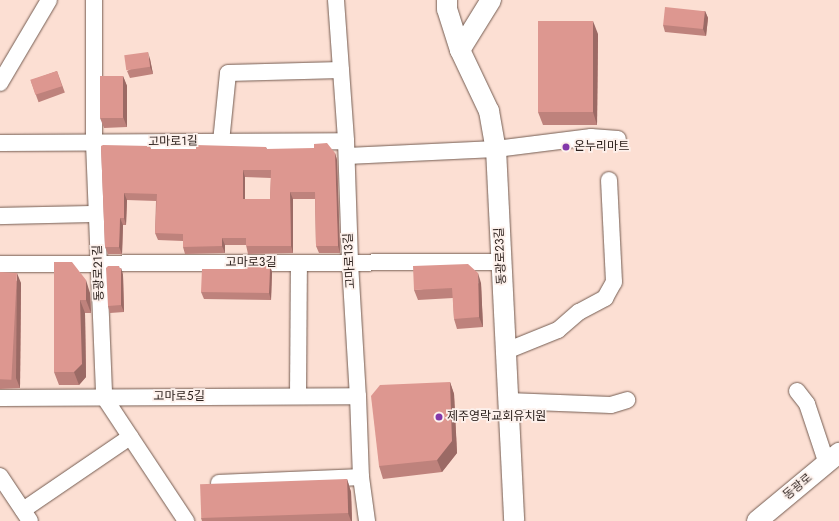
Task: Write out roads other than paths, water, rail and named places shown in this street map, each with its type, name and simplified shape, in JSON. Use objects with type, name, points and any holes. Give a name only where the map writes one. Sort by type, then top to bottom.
[{"type":"main road","name":"동광로23길","points":[[447,0],[447,9],[460,50],[489,111],[496,148],[514,521]]},
{"type":"main road","points":[[460,50],[491,0]]},
{"type":"main road","name":"동광로","points":[[757,521],[833,458]]},
{"type":"street","points":[[0,83],[49,0]]},
{"type":"street","name":"동광로21길","points":[[94,0],[94,143],[104,397]]},
{"type":"street","name":"고마로13길","points":[[336,0],[347,148],[350,262],[361,477],[367,521]]},
{"type":"street","points":[[221,142],[228,73],[341,70]]},
{"type":"street","name":"고마로1길","points":[[0,143],[221,142],[347,148],[496,148],[591,138],[618,139]]},
{"type":"street","points":[[506,351],[558,330],[579,312],[605,298],[614,282],[609,180]]},
{"type":"street","points":[[0,216],[96,214]]},
{"type":"street","name":"고마로3길","points":[[0,264],[502,262]]},
{"type":"street","points":[[298,396],[300,263]]},
{"type":"street","points":[[797,391],[807,404],[833,458]]},
{"type":"street","name":"고마로5길","points":[[0,398],[358,396]]},
{"type":"street","points":[[104,397],[186,521]]},
{"type":"street","points":[[508,401],[611,404],[627,400]]},
{"type":"street","points":[[0,476],[26,516],[130,437]]},
{"type":"street","points":[[219,483],[361,477]]},
{"type":"place","name":"온누리마트","points":[[566,147]]},
{"type":"place","name":"제주영락교회유치원","points":[[439,417]]}]
